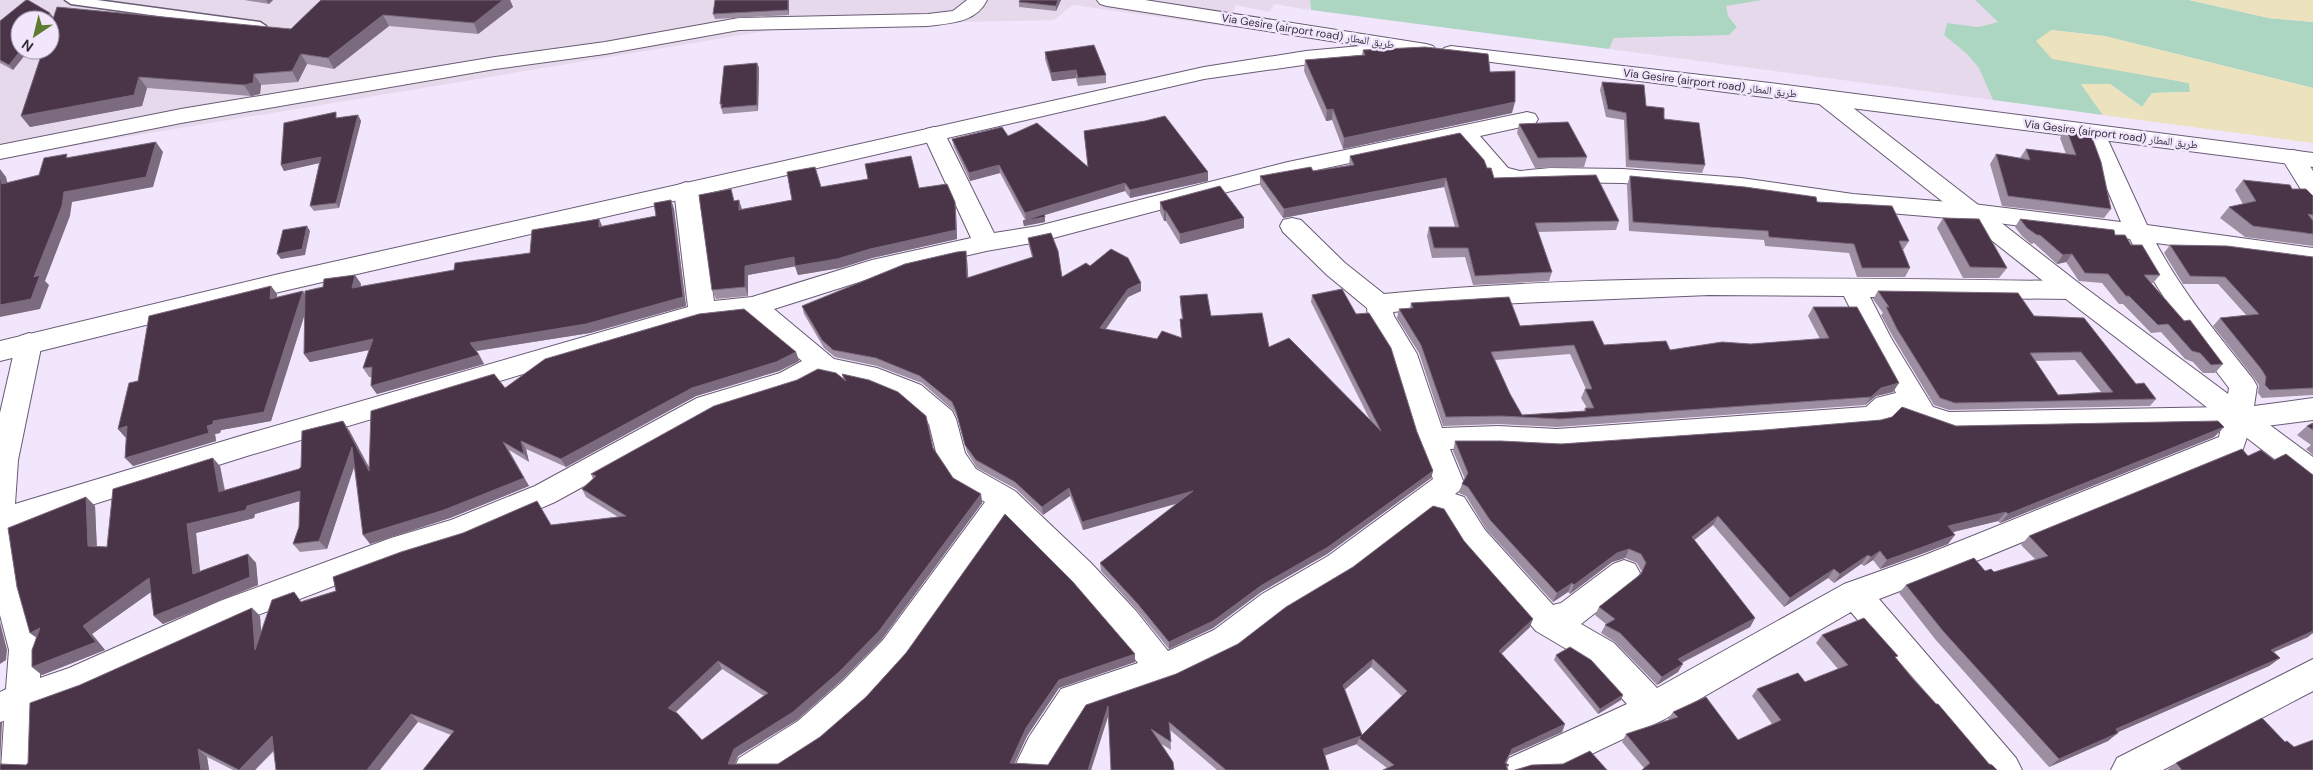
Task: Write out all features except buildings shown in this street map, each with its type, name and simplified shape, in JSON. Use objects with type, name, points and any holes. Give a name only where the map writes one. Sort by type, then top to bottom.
[{"type":"street","points":[[0,152],[190,114],[494,63],[605,48],[731,25],[928,20],[958,16],[974,6],[977,0]]},
{"type":"street","name":"Via Gesire (airport road) طريق المطار","points":[[1107,0],[1426,50],[2303,158]]},
{"type":"street","points":[[0,351],[289,281],[1204,73],[1332,53],[1368,50],[1426,50]]},
{"type":"street","points":[[1826,98],[2071,290],[2313,473]]},
{"type":"street","points":[[0,521],[247,445],[702,312],[753,306],[872,269],[986,243],[1038,234],[1288,168],[1527,119]]},
{"type":"street","points":[[1464,132],[1500,174],[1520,178],[1550,175],[1623,176],[1741,186],[1853,202],[1973,212],[2138,232],[2313,256]]},
{"type":"street","points":[[1521,770],[1654,708],[1855,594],[1936,564],[2232,444],[2243,386],[2198,328],[2157,268],[2138,232],[2094,132]]},
{"type":"street","points":[[934,134],[986,243]]},
{"type":"street","points":[[2303,158],[2313,191]]},
{"type":"street","points":[[686,190],[702,312]]},
{"type":"street","points":[[1031,770],[1041,748],[1073,700],[1163,670],[1225,640],[1273,604],[1338,565],[1449,483],[1431,439],[1404,354],[1381,317],[1379,304],[1336,269],[1292,226]]},
{"type":"street","points":[[1379,304],[1450,297],[1708,286],[1951,287],[2071,290]]},
{"type":"street","points":[[1853,288],[1879,340],[1923,414]]},
{"type":"street","points":[[753,306],[822,362],[821,366],[877,378],[911,392],[928,404],[942,418],[952,456],[966,476],[1004,499],[1080,572],[1119,614],[1163,670]]},
{"type":"street","points":[[0,508],[4,460],[29,343]]},
{"type":"street","points":[[11,704],[77,680],[231,611],[402,547],[457,531],[536,498],[707,405],[789,380],[822,362]]},
{"type":"street","points":[[1431,439],[1498,437],[1557,440],[1758,428],[1874,417],[1880,408],[1890,403],[1907,404],[1923,414],[1949,423],[2203,417],[2238,418],[2286,414],[2313,409]]},
{"type":"street","points":[[751,770],[810,732],[855,692],[894,650],[1004,499]]},
{"type":"street","points":[[1425,499],[1453,506],[1474,539],[1547,621],[1602,653],[1654,708]]},
{"type":"street","points":[[0,530],[9,596],[14,607],[25,650],[11,704],[19,770]]},
{"type":"street","points":[[1547,621],[1571,614],[1624,573]]},
{"type":"street","points":[[1855,594],[2004,770]]},
{"type":"street","points":[[2130,770],[2313,674]]},
{"type":"lane","points":[[71,0],[260,26]]},
{"type":"shaded area","points":[[0,0],[1310,0],[1310,10],[1274,4],[1270,12],[1235,5],[1230,27],[1073,5],[1054,20],[796,26],[0,158]]},
{"type":"shaded area","points":[[1763,0],[1975,0],[1998,22],[1978,27],[1947,23],[1944,35],[1967,54],[1979,68],[1993,100],[1609,49],[1614,38],[1683,37],[1737,26],[1728,16],[1725,6]]},
{"type":"green space","points":[[1310,0],[1763,0],[1726,6],[1728,16],[1737,27],[1729,35],[1614,38],[1609,49],[1311,10]]},
{"type":"green space","points":[[1975,0],[2189,0],[2269,18],[2313,22],[2313,88],[2104,36],[2051,30],[2138,73],[2189,83],[2190,92],[2153,93],[2142,107],[2110,84],[2081,84],[2103,115],[1993,100],[1979,68],[1967,54],[1944,35],[1947,23],[1978,27],[1998,22]]},
{"type":"sand","points":[[2189,0],[2313,0],[2313,22],[2269,18]]},
{"type":"sand","points":[[2051,30],[2104,36],[2313,88],[2313,143],[2103,115],[2081,84],[2110,84],[2142,107],[2152,93],[2190,92],[2189,83],[2052,59],[2036,41]]}]
